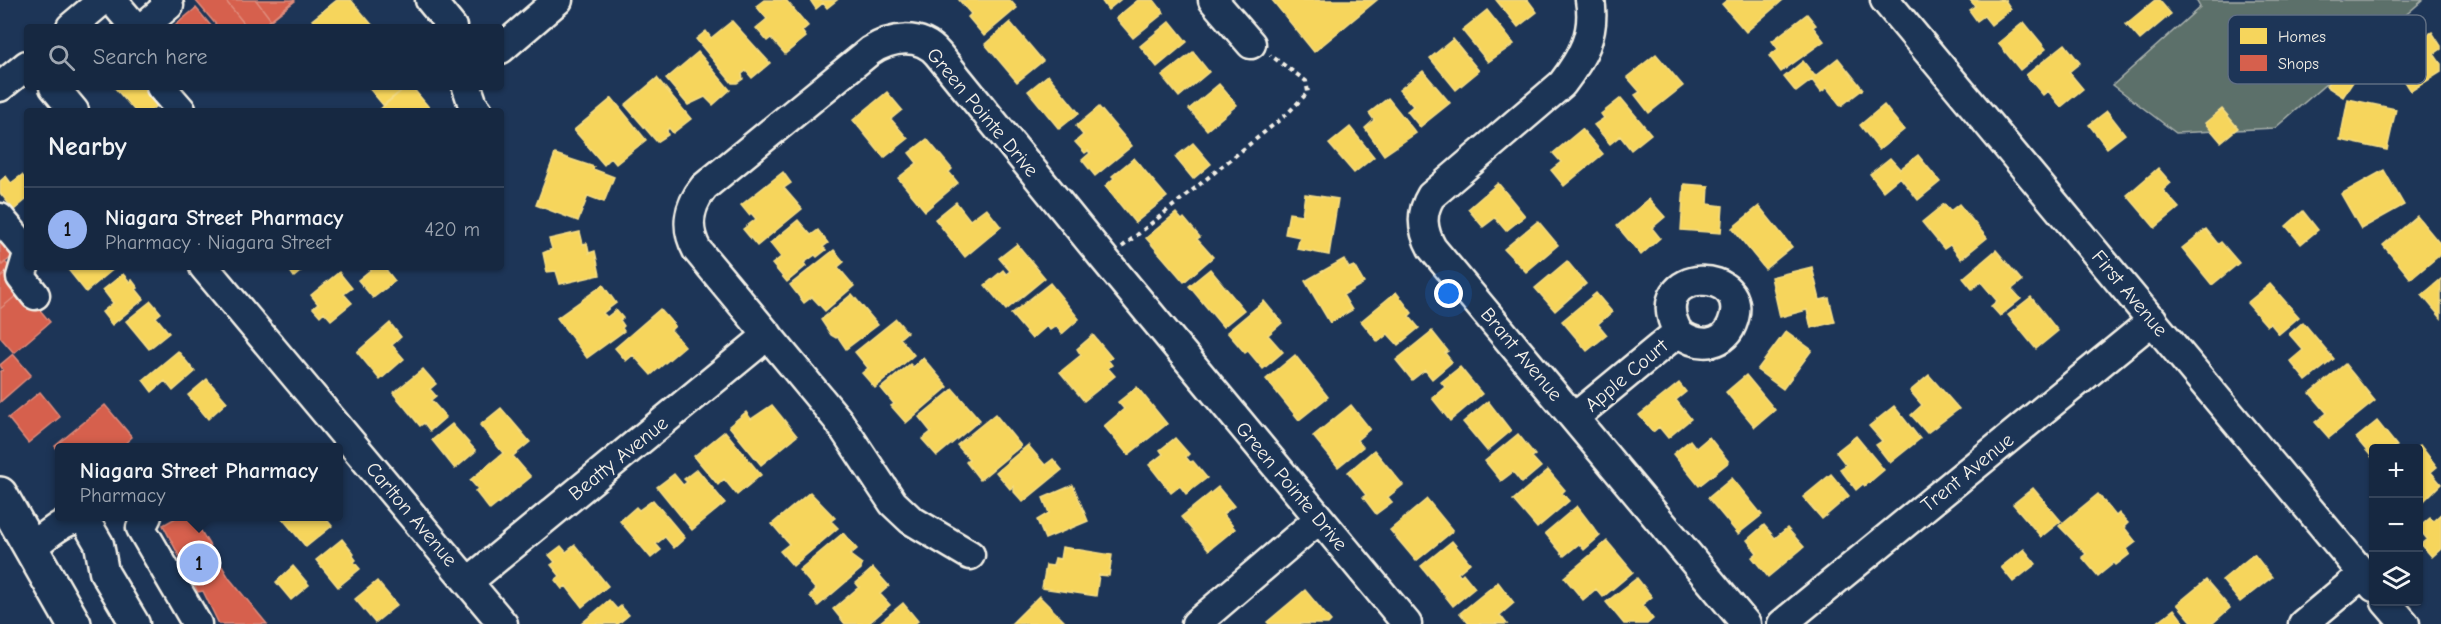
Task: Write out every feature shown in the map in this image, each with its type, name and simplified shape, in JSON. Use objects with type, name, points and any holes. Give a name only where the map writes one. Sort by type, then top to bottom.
[{"type":"main road","points":[[0,494],[16,529],[74,624]]},
{"type":"street","points":[[147,24],[169,5],[165,0]]},
{"type":"street","points":[[430,0],[450,24]]},
{"type":"street","points":[[504,46],[558,0]]},
{"type":"street","points":[[1213,0],[1251,44]]},
{"type":"street","name":"Brant Avenue","points":[[1590,0],[1592,25],[1582,57],[1562,84],[1431,196],[1424,212],[1424,229],[1432,248],[1746,624]]},
{"type":"street","name":"First Avenue","points":[[1886,0],[2368,581]]},
{"type":"street","points":[[76,24],[104,9],[130,24]]},
{"type":"street","name":"Green Pointe Drive","points":[[970,555],[926,530],[892,503],[838,420],[691,238],[689,220],[694,203],[704,187],[870,51],[893,40],[918,41],[933,48],[1407,624]]},
{"type":"street","points":[[0,87],[24,67]]},
{"type":"street","points":[[56,90],[72,108]]},
{"type":"street","points":[[164,90],[179,108]]},
{"type":"street","points":[[468,90],[476,108]]},
{"type":"street","points":[[0,218],[24,246]]},
{"type":"street","points":[[24,267],[21,277],[35,295]]},
{"type":"street","name":"Carlton Avenue","points":[[207,270],[503,624]]},
{"type":"street","name":"Trent Avenue","points":[[1782,624],[2152,320]]},
{"type":"street","name":"Apple Court","points":[[1575,417],[1678,332]]},
{"type":"street","name":"Beatty Avenue","points":[[468,582],[768,335]]},
{"type":"street","points":[[1196,624],[1319,519]]},
{"type":"street","points":[[16,529],[55,521]]},
{"type":"street","points":[[86,521],[99,544],[104,572],[135,624]]},
{"type":"street","points":[[144,521],[141,528],[197,624]]},
{"type":"street","points":[[2303,624],[2368,581]]},
{"type":"street","points":[[2389,606],[2405,624]]},
{"type":"path","points":[[1106,261],[1287,114],[1308,92],[1306,81],[1293,69],[1251,44]]},
{"type":"shaded area","points":[[2196,0],[2423,0],[2406,15],[2228,15],[2228,84],[2326,84],[2275,128],[2176,133],[2113,85],[2200,7]]},
{"type":"building: Homes","points":[[337,0],[351,0],[371,24],[315,24],[312,20]]},
{"type":"building: Homes","points":[[764,0],[786,0],[808,26],[802,31],[806,37],[785,54],[771,38],[767,41],[756,28],[767,19],[756,6]]},
{"type":"building: Homes","points":[[810,0],[837,0],[827,8],[823,3],[816,9]]},
{"type":"building: Homes","points":[[959,0],[1010,0],[1017,8],[984,36],[968,17],[971,14]]},
{"type":"building: Homes","points":[[1101,0],[1120,0],[1108,10]]},
{"type":"building: Homes","points":[[1138,0],[1154,0],[1164,13],[1133,38],[1116,18]]},
{"type":"building: Homes","points":[[1272,0],[1377,0],[1314,52]]},
{"type":"building: Homes","points":[[1496,0],[1528,0],[1537,12],[1518,27]]},
{"type":"building: Homes","points":[[1727,0],[1783,0],[1746,32],[1722,4]]},
{"type":"building: Homes","points":[[1970,0],[2005,0],[2011,9],[1991,25],[1984,16],[1977,21],[1969,10],[1975,6]]},
{"type":"building: Homes","points":[[2155,0],[2159,0],[2171,14],[2140,40],[2126,24]]},
{"type":"building: Homes","points":[[1487,10],[1514,44],[1488,62],[1462,30]]},
{"type":"building: Homes","points":[[1807,14],[1816,25],[1813,27],[1824,41],[1781,72],[1769,56],[1778,49],[1772,41]]},
{"type":"building: Homes","points":[[732,21],[770,63],[752,78],[746,71],[742,74],[743,79],[737,83],[732,83],[696,39],[706,31],[711,38]]},
{"type":"building: Homes","points":[[1170,21],[1187,42],[1157,67],[1140,46]]},
{"type":"building: Homes","points":[[1010,22],[1043,61],[1017,82],[985,44]]},
{"type":"building: Homes","points":[[2024,22],[2046,49],[2020,70],[1998,43]]},
{"type":"building: Homes","points":[[2432,32],[2441,46],[2441,49],[2434,54],[2441,64],[2441,72],[2426,82],[2426,36]]},
{"type":"building: Homes","points":[[1453,39],[1479,71],[1456,90],[1430,58]]},
{"type":"building: Homes","points":[[2065,44],[2080,63],[2069,72],[2083,89],[2061,107],[2048,91],[2043,95],[2026,75]]},
{"type":"building: Homes","points":[[698,52],[730,90],[713,105],[705,97],[688,105],[666,79]]},
{"type":"building: Homes","points":[[1193,52],[1209,72],[1179,97],[1162,76]]},
{"type":"building: Homes","points":[[1656,54],[1683,86],[1649,113],[1635,95],[1640,92],[1627,77]]},
{"type":"building: Homes","points":[[1838,58],[1863,89],[1841,106],[1827,88],[1821,92],[1812,80],[1796,92],[1784,77],[1803,61],[1815,76]]},
{"type":"building: Homes","points":[[1423,71],[1450,103],[1420,127],[1407,111],[1413,106],[1399,90]]},
{"type":"building: Homes","points":[[1048,75],[1079,113],[1059,129],[1028,91]]},
{"type":"building: Homes","points":[[657,78],[691,119],[673,133],[669,128],[668,135],[657,142],[625,105]]},
{"type":"building: Homes","points":[[1219,84],[1237,105],[1207,130],[1189,109]]},
{"type":"building: Homes","points":[[2327,84],[2352,84],[2343,97],[2326,86]]},
{"type":"building: Homes","points":[[2407,84],[2422,84],[2411,91]]},
{"type":"building: Homes","points":[[117,90],[149,90],[160,103],[154,108],[132,108]]},
{"type":"building: Homes","points":[[370,90],[402,90],[383,105]]},
{"type":"building: Homes","points":[[402,90],[414,90],[430,108],[382,108]]},
{"type":"building: Homes","points":[[887,92],[902,110],[891,119],[908,139],[884,158],[853,120]]},
{"type":"building: Homes","points":[[612,98],[646,140],[616,164],[611,158],[604,165],[574,130]]},
{"type":"building: Homes","points":[[1388,98],[1416,133],[1384,155],[1365,128],[1374,120],[1369,113]]},
{"type":"building: Homes","points":[[1621,98],[1651,134],[1631,150],[1620,136],[1610,144],[1594,125],[1604,118],[1601,114]]},
{"type":"building: Homes","points":[[2348,99],[2396,109],[2387,150],[2340,140]]},
{"type":"building: Homes","points":[[1884,105],[1904,130],[1879,150],[1860,125]]},
{"type":"building: Homes","points":[[1099,107],[1132,146],[1095,176],[1082,160],[1090,153],[1088,151],[1085,153],[1075,142],[1083,135],[1076,126]]},
{"type":"building: Homes","points":[[2222,109],[2238,128],[2221,142],[2205,123]]},
{"type":"building: Homes","points":[[2107,111],[2125,134],[2107,148],[2089,125]]},
{"type":"building: Homes","points":[[1350,127],[1374,157],[1354,173],[1329,144]]},
{"type":"building: Homes","points":[[1582,129],[1603,154],[1564,186],[1551,170],[1561,162],[1553,153]]},
{"type":"building: Homes","points":[[927,139],[952,169],[949,172],[958,183],[925,211],[898,178],[917,163],[909,153]]},
{"type":"building: Homes","points":[[1193,143],[1211,164],[1193,179],[1175,157]]},
{"type":"building: Homes","points":[[555,154],[594,167],[593,169],[614,177],[604,202],[588,196],[578,221],[536,205]]},
{"type":"building: Homes","points":[[1918,155],[1940,182],[1918,200],[1900,177],[1883,191],[1870,174],[1890,158],[1900,169]]},
{"type":"building: Homes","points":[[1134,158],[1167,197],[1135,223],[1105,186],[1114,178],[1112,176]]},
{"type":"building: Homes","points":[[2158,168],[2171,183],[2163,190],[2179,208],[2155,228],[2127,195]]},
{"type":"building: Homes","points":[[2384,170],[2404,205],[2361,229],[2341,194]]},
{"type":"building: Homes","points":[[783,172],[791,183],[784,188],[802,209],[757,246],[743,229],[756,219],[751,213],[749,215],[741,205]]},
{"type":"building: Homes","points":[[22,175],[24,177],[24,202],[14,210],[0,193],[0,181],[6,176],[11,183]]},
{"type":"building: Homes","points":[[1498,183],[1525,216],[1506,231],[1495,218],[1483,227],[1468,209]]},
{"type":"building: Homes","points":[[1684,184],[1709,186],[1708,204],[1723,206],[1721,233],[1681,230]]},
{"type":"building: Homes","points":[[1305,194],[1338,199],[1329,255],[1297,249],[1300,237],[1285,234],[1289,213],[1302,215]]},
{"type":"building: Homes","points":[[1649,199],[1665,217],[1652,228],[1660,238],[1641,255],[1617,226]]},
{"type":"building: Homes","points":[[956,202],[970,220],[986,208],[1001,227],[965,257],[935,219]]},
{"type":"building: Homes","points":[[1944,204],[1950,211],[1959,204],[1987,238],[1961,259],[1950,245],[1944,249],[1922,222]]},
{"type":"building: Homes","points":[[1759,206],[1792,247],[1765,269],[1732,228]]},
{"type":"building: Homes","points":[[2303,211],[2318,230],[2301,244],[2286,226]]},
{"type":"building: Homes","points":[[1176,213],[1182,220],[1184,218],[1200,237],[1197,239],[1213,257],[1184,282],[1146,238]]},
{"type":"building: Homes","points":[[2417,216],[2441,245],[2441,254],[2411,279],[2383,245]]},
{"type":"building: Homes","points":[[798,220],[811,235],[818,230],[828,243],[823,247],[826,250],[804,263],[806,266],[787,282],[772,264],[781,257],[770,243]]},
{"type":"building: Homes","points":[[1538,221],[1558,245],[1526,272],[1504,249]]},
{"type":"building: Homes","points":[[2206,229],[2218,244],[2221,242],[2239,263],[2212,285],[2182,248]]},
{"type":"building: Homes","points":[[580,232],[583,244],[587,243],[589,253],[595,251],[600,275],[560,284],[556,271],[547,272],[543,253],[552,249],[549,239]]},
{"type":"building: Homes","points":[[1017,244],[1045,278],[1006,310],[985,285],[1003,270],[1006,274],[1010,271],[999,258]]},
{"type":"building: Homes","points":[[834,250],[844,262],[838,267],[854,286],[825,311],[812,297],[804,303],[790,285]]},
{"type":"building: Homes","points":[[1996,250],[2022,281],[2012,289],[2021,299],[2000,316],[1991,306],[1997,301],[1981,282],[1972,289],[1963,278]]},
{"type":"building: Homes","points":[[1344,259],[1349,268],[1354,266],[1364,283],[1343,295],[1352,310],[1330,323],[1305,281]]},
{"type":"building: Homes","points":[[1567,261],[1586,284],[1555,311],[1535,288]]},
{"type":"building: Homes","points":[[1812,267],[1820,300],[1829,298],[1835,322],[1811,328],[1807,310],[1780,317],[1771,277]]},
{"type":"building: Homes","points":[[1210,269],[1244,310],[1223,327],[1189,286]]},
{"type":"building: Homes","points":[[68,270],[112,270],[86,292]]},
{"type":"building: Homes","points":[[289,270],[302,270],[294,277]]},
{"type":"building: Homes","points":[[370,270],[386,270],[395,281],[373,298],[358,280]]},
{"type":"building: Homes","points":[[339,272],[352,288],[344,294],[352,303],[331,320],[324,312],[320,316],[313,308],[318,304],[311,295]]},
{"type":"building: Homes","points":[[123,274],[130,282],[132,280],[144,299],[112,325],[102,312],[113,303],[103,290]]},
{"type":"building: Homes","points":[[2441,279],[2441,318],[2422,295]]},
{"type":"building: Homes","points":[[1050,283],[1079,319],[1062,334],[1056,326],[1050,330],[1047,326],[1032,339],[1011,314]]},
{"type":"building: Homes","points":[[2270,284],[2299,317],[2279,334],[2270,323],[2267,326],[2247,303]]},
{"type":"building: Homes","points":[[603,285],[616,303],[603,313],[607,317],[616,310],[623,318],[620,320],[624,331],[587,358],[557,318]]},
{"type":"building: Homes","points":[[1396,292],[1412,313],[1409,316],[1419,328],[1398,345],[1388,334],[1378,342],[1361,321]]},
{"type":"building: Homes","points":[[1596,293],[1612,312],[1598,324],[1607,335],[1587,351],[1562,321]]},
{"type":"building: Homes","points":[[852,294],[878,325],[846,349],[838,337],[831,335],[821,320]]},
{"type":"building: Homes","points":[[2031,297],[2058,331],[2036,349],[2008,315]]},
{"type":"building: Homes","points":[[151,301],[161,313],[156,317],[169,333],[149,349],[126,321]]},
{"type":"building: Homes","points":[[1264,301],[1282,323],[1268,335],[1283,352],[1263,369],[1248,351],[1245,353],[1227,332]]},
{"type":"building: Homes","points":[[660,309],[675,326],[671,330],[685,346],[651,375],[633,355],[626,361],[615,348]]},
{"type":"building: Homes","points":[[896,319],[907,332],[900,338],[914,355],[875,388],[862,373],[868,368],[855,352]]},
{"type":"building: Homes","points":[[2303,322],[2334,359],[2306,381],[2290,361],[2303,350],[2289,334]]},
{"type":"building: Homes","points":[[390,323],[401,337],[392,345],[404,359],[380,380],[357,352]]},
{"type":"building: Homes","points":[[1432,331],[1448,351],[1445,353],[1452,362],[1432,379],[1425,370],[1412,380],[1396,360]]},
{"type":"building: Homes","points":[[1786,331],[1812,350],[1783,389],[1757,370]]},
{"type":"building: Homes","points":[[1093,335],[1112,358],[1108,360],[1112,365],[1108,368],[1115,376],[1084,401],[1060,372],[1081,355],[1077,349]]},
{"type":"building: Homes","points":[[178,351],[195,372],[173,391],[165,381],[152,392],[143,380]]},
{"type":"building: Homes","points":[[1295,355],[1328,397],[1299,420],[1266,379]]},
{"type":"building: Homes","points":[[923,358],[948,387],[906,423],[891,406],[894,404],[881,388],[910,364],[913,367]]},
{"type":"building: Homes","points":[[2345,364],[2375,401],[2329,438],[2315,422],[2327,413],[2310,393]]},
{"type":"building: Homes","points":[[1460,367],[1482,394],[1450,421],[1432,398],[1445,387],[1441,382]]},
{"type":"building: Homes","points":[[423,369],[436,384],[430,389],[436,396],[431,400],[446,417],[430,431],[424,423],[420,426],[393,393]]},
{"type":"building: Homes","points":[[1746,375],[1775,410],[1755,427],[1726,392]]},
{"type":"building: Homes","points":[[1929,375],[1959,409],[1927,433],[1911,415],[1922,405],[1910,391]]},
{"type":"building: Homes","points":[[207,379],[227,402],[208,419],[188,395]]},
{"type":"building: Homes","points":[[1679,383],[1686,392],[1676,400],[1691,419],[1668,438],[1659,427],[1653,432],[1639,415]]},
{"type":"building: Homes","points":[[1137,387],[1167,424],[1128,455],[1104,426],[1124,409],[1118,402]]},
{"type":"building: Homes","points":[[953,389],[980,420],[937,456],[922,439],[931,432],[919,417]]},
{"type":"building: Homes","points":[[1488,401],[1511,431],[1487,451],[1463,422]]},
{"type":"building: Homes","points":[[772,405],[797,436],[761,465],[729,426],[746,412],[751,419]]},
{"type":"building: Homes","points":[[1351,405],[1370,429],[1357,440],[1363,447],[1338,467],[1313,436]]},
{"type":"building: Homes","points":[[1894,406],[1920,439],[1890,463],[1876,445],[1882,441],[1869,426]]},
{"type":"building: Homes","points":[[501,408],[530,442],[513,456],[531,477],[490,510],[475,491],[478,489],[470,480],[503,453],[480,425]]},
{"type":"building: Homes","points":[[995,414],[1021,446],[980,480],[966,462],[969,459],[957,445]]},
{"type":"building: Homes","points":[[2377,421],[2395,444],[2369,444],[2369,454],[2356,438]]},
{"type":"building: Homes","points":[[452,424],[476,451],[455,469],[432,440]]},
{"type":"building: Homes","points":[[725,431],[761,475],[737,495],[724,479],[718,485],[694,456]]},
{"type":"building: Homes","points":[[1518,434],[1535,455],[1532,457],[1541,467],[1522,483],[1513,472],[1501,481],[1485,461]]},
{"type":"building: Homes","points":[[1856,436],[1884,470],[1865,486],[1863,484],[1856,490],[1840,469],[1846,465],[1836,452]]},
{"type":"building: Homes","points":[[1709,437],[1729,462],[1699,486],[1673,454],[1690,440],[1696,448]]},
{"type":"building: Homes","points":[[1175,438],[1189,454],[1186,457],[1190,462],[1193,461],[1207,478],[1186,494],[1180,486],[1171,493],[1149,465],[1163,454],[1160,450]]},
{"type":"building: Homes","points":[[1028,445],[1045,465],[1053,459],[1062,470],[1023,502],[1014,492],[1014,486],[1010,489],[996,472]]},
{"type":"building: Homes","points":[[2423,449],[2437,467],[2431,472],[2441,484],[2423,502]]},
{"type":"building: Homes","points":[[1374,450],[1403,485],[1388,497],[1392,502],[1376,514],[1363,497],[1366,495],[1348,472]]},
{"type":"building: Homes","points":[[697,469],[725,503],[692,530],[657,487],[674,474],[683,485],[687,482],[684,479]]},
{"type":"building: Homes","points":[[1548,470],[1565,490],[1562,493],[1569,501],[1537,528],[1513,500]]},
{"type":"building: Homes","points":[[1831,474],[1849,496],[1822,519],[1803,497]]},
{"type":"building: Homes","points":[[1732,478],[1762,515],[1738,534],[1708,498]]},
{"type":"building: Homes","points":[[1073,485],[1088,521],[1045,539],[1037,520],[1049,513],[1043,498]]},
{"type":"building: Homes","points":[[1218,487],[1234,506],[1223,514],[1235,529],[1209,550],[1181,517]]},
{"type":"building: Homes","points":[[2033,488],[2061,521],[2041,537],[2013,504]]},
{"type":"building: Homes","points":[[810,492],[835,518],[831,521],[838,528],[793,566],[780,551],[789,544],[772,524]]},
{"type":"building: Homes","points":[[2098,494],[2116,516],[2119,513],[2128,523],[2124,527],[2136,542],[2127,549],[2130,554],[2098,576],[2082,557],[2086,554],[2059,526]]},
{"type":"building: Homes","points":[[1427,499],[1453,531],[1416,561],[1390,530]]},
{"type":"building: Homes","points":[[653,500],[685,538],[674,548],[665,537],[656,544],[661,550],[651,558],[620,521],[636,507],[639,510]]},
{"type":"building: Homes","points":[[1577,506],[1600,536],[1584,550],[1579,544],[1564,556],[1545,533]]},
{"type":"building: Homes","points":[[2441,514],[2441,549],[2432,557],[2423,546],[2423,542],[2427,539],[2423,534],[2423,524],[2430,518],[2433,521]]},
{"type":"building: Homes","points":[[284,521],[328,521],[332,526],[306,547]]},
{"type":"building: Homes","points":[[1764,525],[1775,538],[1787,528],[1804,547],[1768,577],[1752,557],[1757,553],[1747,540]]},
{"type":"building: Homes","points":[[843,533],[857,549],[850,555],[862,564],[861,569],[818,606],[810,596],[816,590],[799,570]]},
{"type":"building: Homes","points":[[342,539],[354,554],[356,560],[354,562],[360,569],[338,587],[316,560]]},
{"type":"building: Homes","points":[[1452,541],[1470,563],[1458,573],[1460,576],[1463,573],[1475,588],[1453,606],[1421,566]]},
{"type":"building: Homes","points":[[1607,541],[1633,572],[1603,597],[1596,589],[1583,600],[1564,577]]},
{"type":"building: Homes","points":[[575,545],[608,586],[582,607],[566,586],[562,589],[555,580],[560,576],[551,565],[555,562],[549,555],[561,546],[566,552]]},
{"type":"building: Homes","points":[[1062,547],[1112,555],[1109,576],[1099,575],[1096,596],[1042,588],[1046,565],[1053,566],[1055,558],[1060,559]]},
{"type":"building: Homes","points":[[2024,549],[2036,564],[2013,582],[2001,567]]},
{"type":"building: Homes","points":[[2254,554],[2272,577],[2240,602],[2222,580]]},
{"type":"building: Homes","points":[[293,566],[309,585],[291,600],[276,582]]},
{"type":"building: Homes","points":[[873,568],[889,586],[880,594],[890,605],[868,624],[845,624],[833,609],[859,587],[856,583]]},
{"type":"building: Homes","points":[[1637,578],[1652,597],[1642,605],[1653,619],[1647,624],[1624,624],[1606,602]]},
{"type":"building: Homes","points":[[2206,580],[2230,608],[2212,624],[2194,624],[2177,604]]},
{"type":"building: Homes","points":[[377,581],[397,605],[375,623],[355,599]]},
{"type":"building: Homes","points":[[1498,582],[1514,603],[1500,615],[1507,624],[1469,624],[1460,613]]},
{"type":"building: Homes","points":[[1305,590],[1331,621],[1328,624],[1269,624],[1267,622]]},
{"type":"building: Homes","points":[[1039,596],[1066,623],[1011,624]]},
{"type":"building: Homes","points":[[609,600],[617,609],[621,606],[629,615],[618,624],[581,624]]},
{"type":"building: Homes","points":[[903,603],[918,621],[914,624],[878,624]]},
{"type":"building: Homes","points":[[2174,609],[2185,624],[2155,624]]},
{"type":"building: Shops","points":[[225,0],[245,24],[215,24],[196,1]]},
{"type":"building: Shops","points":[[225,0],[256,0],[271,20],[266,24],[245,24]]},
{"type":"building: Shops","points":[[256,0],[294,0],[295,1],[271,20]]},
{"type":"building: Shops","points":[[294,0],[266,24],[215,24],[196,1]]},
{"type":"building: Shops","points":[[196,8],[209,24],[177,24]]},
{"type":"building: Shops","points":[[0,226],[20,250],[2,265],[0,262]]},
{"type":"building: Shops","points":[[0,262],[2,265],[5,262],[11,268],[0,278]]},
{"type":"building: Shops","points":[[8,272],[23,290],[0,309],[0,278]]},
{"type":"building: Shops","points":[[23,290],[50,322],[14,353],[0,337],[0,309]]},
{"type":"building: Shops","points":[[13,354],[31,375],[0,402],[0,372],[3,370],[0,365]]},
{"type":"building: Shops","points":[[40,392],[60,417],[28,443],[8,418]]},
{"type":"building: Shops","points":[[105,405],[132,437],[125,443],[59,443]]},
{"type":"building: Shops","points":[[170,521],[195,521],[229,578],[267,624],[219,624],[203,591],[198,592],[163,525]]},
{"type":"place","name":"Niagara Street Pharmacy","points":[[199,563]]}]
